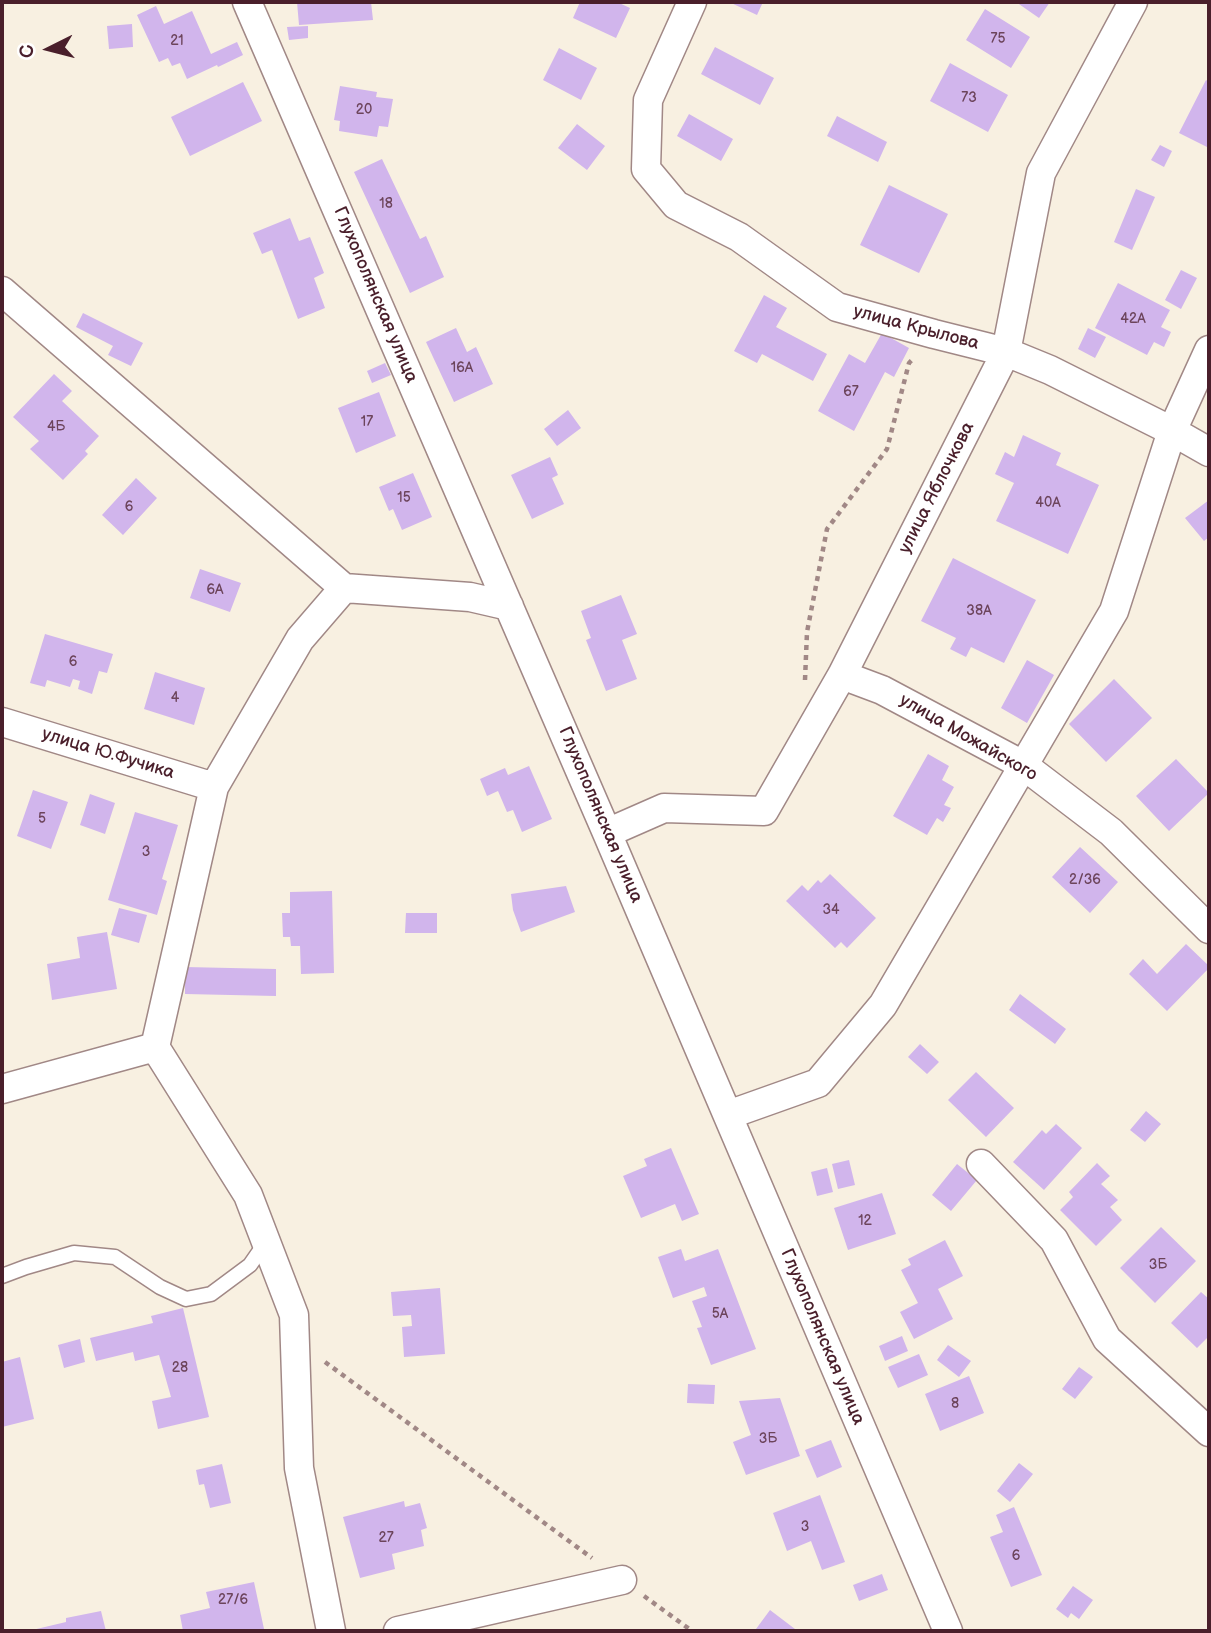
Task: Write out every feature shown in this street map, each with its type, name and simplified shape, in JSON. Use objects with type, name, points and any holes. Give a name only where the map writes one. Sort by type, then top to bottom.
[{"type":"street","name":"улица Крылова","points":[[692,2],[648,100],[646,169],[676,205],[739,237],[837,307],[1006,352],[1050,370],[1209,452]]},
{"type":"street","name":"улица Яблочкова","points":[[607,832],[664,808],[764,811],[842,675],[1006,352],[1041,173],[1133,2]]},
{"type":"street","name":"Глухополянская улица","points":[[249,3],[607,832],[947,1631]]},
{"type":"street","points":[[2,291],[344,589],[470,597],[509,606]]},
{"type":"street","points":[[728,1115],[818,1083],[883,1005],[1114,611],[1172,431],[1209,350]]},
{"type":"street","points":[[331,1631],[299,1468],[294,1315],[248,1195],[155,1047],[214,787],[300,639],[344,589]]},
{"type":"street","name":"улица Можайского","points":[[842,675],[882,690],[1023,765],[1111,832],[1209,929]]},
{"type":"street","name":"улица Ю.Фучика","points":[[2,722],[214,787]]},
{"type":"street","points":[[2,1089],[155,1047]]},
{"type":"street","points":[[981,1164],[1054,1240],[1107,1339],[1209,1432]]},
{"type":"street","points":[[398,1631],[622,1580]]},
{"type":"lane","points":[[2,1276],[74,1253],[115,1257],[160,1287],[186,1299],[211,1294],[250,1265],[266,1242]]},
{"type":"path","points":[[804,688],[807,632],[827,530],[887,449],[909,363],[934,334]]},
{"type":"path","points":[[296,1341],[692,1631]]},
{"type":"building","points":[[297,2],[371,2],[373,20],[299,25]]},
{"type":"building","points":[[580,2],[617,2],[630,8],[616,38],[573,18]]},
{"type":"building","points":[[729,2],[763,2],[757,15]]},
{"type":"building","points":[[1016,2],[1050,2],[1039,18]]},
{"type":"building","points":[[156,6],[164,24],[192,11],[211,54],[237,42],[243,55],[187,79],[180,63],[172,66],[168,58],[159,62],[137,15]]},
{"type":"building","points":[[985,9],[1030,37],[1011,68],[966,40]]},
{"type":"building","points":[[132,24],[133,47],[109,49],[107,26]]},
{"type":"building","points":[[308,26],[308,38],[289,40],[287,27]]},
{"type":"building","points":[[715,47],[774,78],[760,105],[701,74]]},
{"type":"building","points":[[559,48],[597,68],[581,100],[543,80]]},
{"type":"building","points":[[950,63],[1008,95],[988,132],[930,101]]},
{"type":"building","points":[[1206,80],[1209,82],[1209,148],[1179,133]]},
{"type":"building","points":[[243,82],[262,121],[190,156],[171,117]]},
{"type":"building","points":[[340,86],[377,92],[376,97],[393,99],[388,127],[379,126],[377,137],[339,131],[340,121],[334,120]]},
{"type":"building","points":[[689,114],[733,139],[721,161],[677,136]]},
{"type":"building","points":[[837,116],[887,142],[878,162],[827,136]]},
{"type":"building","points":[[577,124],[605,146],[587,170],[558,148]]},
{"type":"building","points":[[1160,145],[1172,151],[1164,167],[1151,160]]},
{"type":"building","points":[[382,159],[420,239],[426,236],[444,277],[410,293],[354,172]]},
{"type":"building","points":[[889,185],[948,214],[919,273],[860,245]]},
{"type":"building","points":[[1136,189],[1155,197],[1132,250],[1114,242]]},
{"type":"building","points":[[290,218],[299,241],[310,237],[324,273],[314,278],[325,308],[298,319],[272,250],[262,254],[253,233]]},
{"type":"building","points":[[1181,270],[1197,278],[1181,309],[1165,300]]},
{"type":"building","points":[[1118,283],[1170,310],[1161,327],[1171,332],[1164,347],[1154,342],[1147,355],[1095,328]]},
{"type":"building","points":[[764,295],[787,308],[776,327],[827,354],[813,381],[762,354],[757,363],[734,351]]},
{"type":"building","points":[[83,313],[143,343],[131,366],[108,355],[113,346],[76,327]]},
{"type":"building","points":[[456,328],[467,352],[476,347],[493,384],[454,402],[426,342]]},
{"type":"building","points":[[1088,328],[1106,337],[1095,358],[1078,349]]},
{"type":"building","points":[[882,333],[909,348],[894,377],[885,372],[854,431],[818,411],[849,354],[865,363]]},
{"type":"building","points":[[385,363],[391,375],[372,383],[367,371]]},
{"type":"building","points":[[54,374],[72,391],[62,401],[99,436],[85,451],[88,454],[63,480],[30,449],[39,441],[13,417]]},
{"type":"building","points":[[379,392],[396,436],[356,453],[338,408]]},
{"type":"building","points":[[568,410],[581,428],[557,446],[544,429]]},
{"type":"building","points":[[1023,435],[1061,453],[1056,465],[1099,485],[1068,554],[996,521],[1014,483],[995,474],[1005,452],[1014,457]]},
{"type":"building","points":[[550,457],[558,475],[552,478],[564,504],[532,519],[511,475]]},
{"type":"building","points":[[413,473],[432,517],[402,530],[393,509],[389,511],[379,487]]},
{"type":"building","points":[[136,478],[157,498],[123,535],[102,515]]},
{"type":"building","points":[[1209,500],[1209,537],[1204,541],[1185,518]]},
{"type":"building","points":[[953,558],[1036,600],[1004,663],[971,647],[966,657],[950,649],[956,638],[921,621]]},
{"type":"building","points":[[200,569],[241,583],[230,612],[190,598]]},
{"type":"building","points":[[621,595],[637,634],[622,640],[637,679],[606,691],[586,640],[591,638],[581,611]]},
{"type":"building","points":[[45,634],[113,654],[107,673],[99,671],[92,694],[78,689],[80,681],[73,679],[70,687],[47,680],[45,687],[30,683]]},
{"type":"building","points":[[1027,660],[1054,675],[1027,723],[1001,708]]},
{"type":"building","points":[[155,672],[205,688],[194,725],[144,709]]},
{"type":"building","points":[[1114,679],[1152,718],[1106,762],[1069,724]]},
{"type":"building","points":[[928,754],[949,766],[942,780],[954,787],[944,805],[951,808],[943,822],[937,818],[927,835],[893,816]]},
{"type":"building","points":[[1176,759],[1209,793],[1169,831],[1136,796]]},
{"type":"building","points":[[529,766],[552,819],[522,832],[513,810],[507,812],[498,791],[487,796],[480,779],[505,768],[508,775]]},
{"type":"building","points":[[33,790],[68,802],[51,849],[17,836]]},
{"type":"building","points":[[90,794],[115,803],[105,834],[80,825]]},
{"type":"building","points":[[135,812],[178,825],[162,879],[167,881],[157,915],[108,900]]},
{"type":"building","points":[[1080,847],[1118,882],[1090,913],[1052,877]]},
{"type":"building","points":[[830,874],[876,918],[847,948],[841,942],[835,948],[786,901],[802,885],[808,891],[818,880],[821,883]]},
{"type":"building","points":[[566,886],[575,912],[521,932],[513,910],[511,894]]},
{"type":"building","points":[[332,891],[334,973],[301,974],[300,946],[291,946],[290,937],[283,937],[282,913],[290,913],[290,892]]},
{"type":"building","points":[[119,908],[147,915],[139,943],[111,935]]},
{"type":"building","points":[[406,913],[437,913],[437,933],[405,933]]},
{"type":"building","points":[[107,932],[117,989],[52,1000],[47,964],[80,958],[77,937]]},
{"type":"building","points":[[1186,944],[1209,968],[1167,1011],[1129,974],[1143,959],[1157,974]]},
{"type":"building","points":[[185,967],[276,969],[276,996],[185,994]]},
{"type":"building","points":[[1020,994],[1066,1029],[1055,1044],[1009,1010]]},
{"type":"building","points":[[920,1044],[939,1062],[927,1074],[908,1057]]},
{"type":"building","points":[[976,1072],[1014,1108],[986,1137],[948,1100]]},
{"type":"building","points":[[1146,1111],[1161,1124],[1145,1142],[1130,1130]]},
{"type":"building","points":[[1056,1124],[1082,1148],[1044,1190],[1013,1162],[1042,1130],[1046,1134]]},
{"type":"building","points":[[671,1148],[699,1214],[682,1221],[675,1204],[641,1218],[623,1176],[647,1166],[644,1159]]},
{"type":"building","points":[[849,1160],[855,1185],[838,1189],[832,1164]]},
{"type":"building","points":[[1097,1163],[1110,1176],[1101,1184],[1118,1200],[1110,1207],[1122,1220],[1096,1246],[1060,1210],[1073,1197],[1069,1192]]},
{"type":"building","points":[[957,1164],[977,1180],[951,1211],[932,1195]]},
{"type":"building","points":[[827,1168],[833,1192],[817,1196],[811,1172]]},
{"type":"building","points":[[882,1193],[896,1234],[848,1250],[834,1208]]},
{"type":"building","points":[[1161,1227],[1196,1261],[1155,1303],[1120,1268]]},
{"type":"building","points":[[945,1240],[963,1276],[938,1289],[953,1319],[914,1339],[900,1312],[918,1303],[901,1270],[911,1265],[908,1259]]},
{"type":"building","points":[[681,1249],[685,1261],[718,1249],[756,1349],[711,1365],[697,1328],[702,1327],[692,1301],[707,1296],[704,1287],[673,1298],[658,1257]]},
{"type":"building","points":[[440,1288],[445,1354],[404,1357],[402,1327],[412,1326],[411,1315],[393,1316],[391,1292]]},
{"type":"building","points":[[1201,1292],[1209,1299],[1209,1336],[1197,1348],[1171,1323]]},
{"type":"building","points":[[183,1308],[209,1417],[158,1429],[152,1401],[171,1397],[159,1355],[135,1361],[133,1352],[96,1361],[90,1338],[153,1323],[151,1316]]},
{"type":"building","points":[[902,1336],[908,1351],[885,1361],[879,1346]]},
{"type":"building","points":[[80,1339],[85,1362],[64,1368],[58,1345]]},
{"type":"building","points":[[948,1345],[971,1361],[959,1377],[937,1360]]},
{"type":"building","points":[[919,1354],[928,1375],[898,1388],[888,1367]]},
{"type":"building","points":[[20,1357],[34,1419],[2,1427],[2,1362]]},
{"type":"building","points":[[1079,1367],[1093,1377],[1075,1399],[1062,1389]]},
{"type":"building","points":[[969,1376],[984,1413],[940,1431],[925,1394]]},
{"type":"building","points":[[688,1384],[715,1385],[714,1404],[687,1403]]},
{"type":"building","points":[[780,1398],[800,1456],[746,1475],[733,1442],[751,1435],[739,1401]]},
{"type":"building","points":[[831,1440],[842,1467],[817,1478],[805,1450]]},
{"type":"building","points":[[1019,1463],[1033,1474],[1010,1502],[997,1491]]},
{"type":"building","points":[[222,1464],[231,1503],[210,1508],[204,1484],[199,1485],[196,1470]]},
{"type":"building","points":[[820,1495],[845,1562],[822,1570],[811,1541],[787,1551],[773,1513]]},
{"type":"building","points":[[404,1501],[405,1507],[420,1503],[427,1528],[421,1530],[424,1546],[392,1554],[395,1569],[360,1578],[343,1517]]},
{"type":"building","points":[[1014,1507],[1042,1575],[1011,1587],[990,1537],[1003,1532],[996,1515]]},
{"type":"building","points":[[882,1574],[888,1590],[859,1601],[853,1585]]},
{"type":"building","points":[[254,1582],[264,1629],[183,1631],[180,1615],[210,1608],[206,1592]]},
{"type":"building","points":[[1073,1586],[1093,1600],[1079,1619],[1071,1613],[1068,1618],[1056,1609]]},
{"type":"building","points":[[770,1610],[795,1629],[756,1629]]},
{"type":"building","points":[[101,1611],[106,1631],[28,1631],[66,1622],[66,1618]]}]
